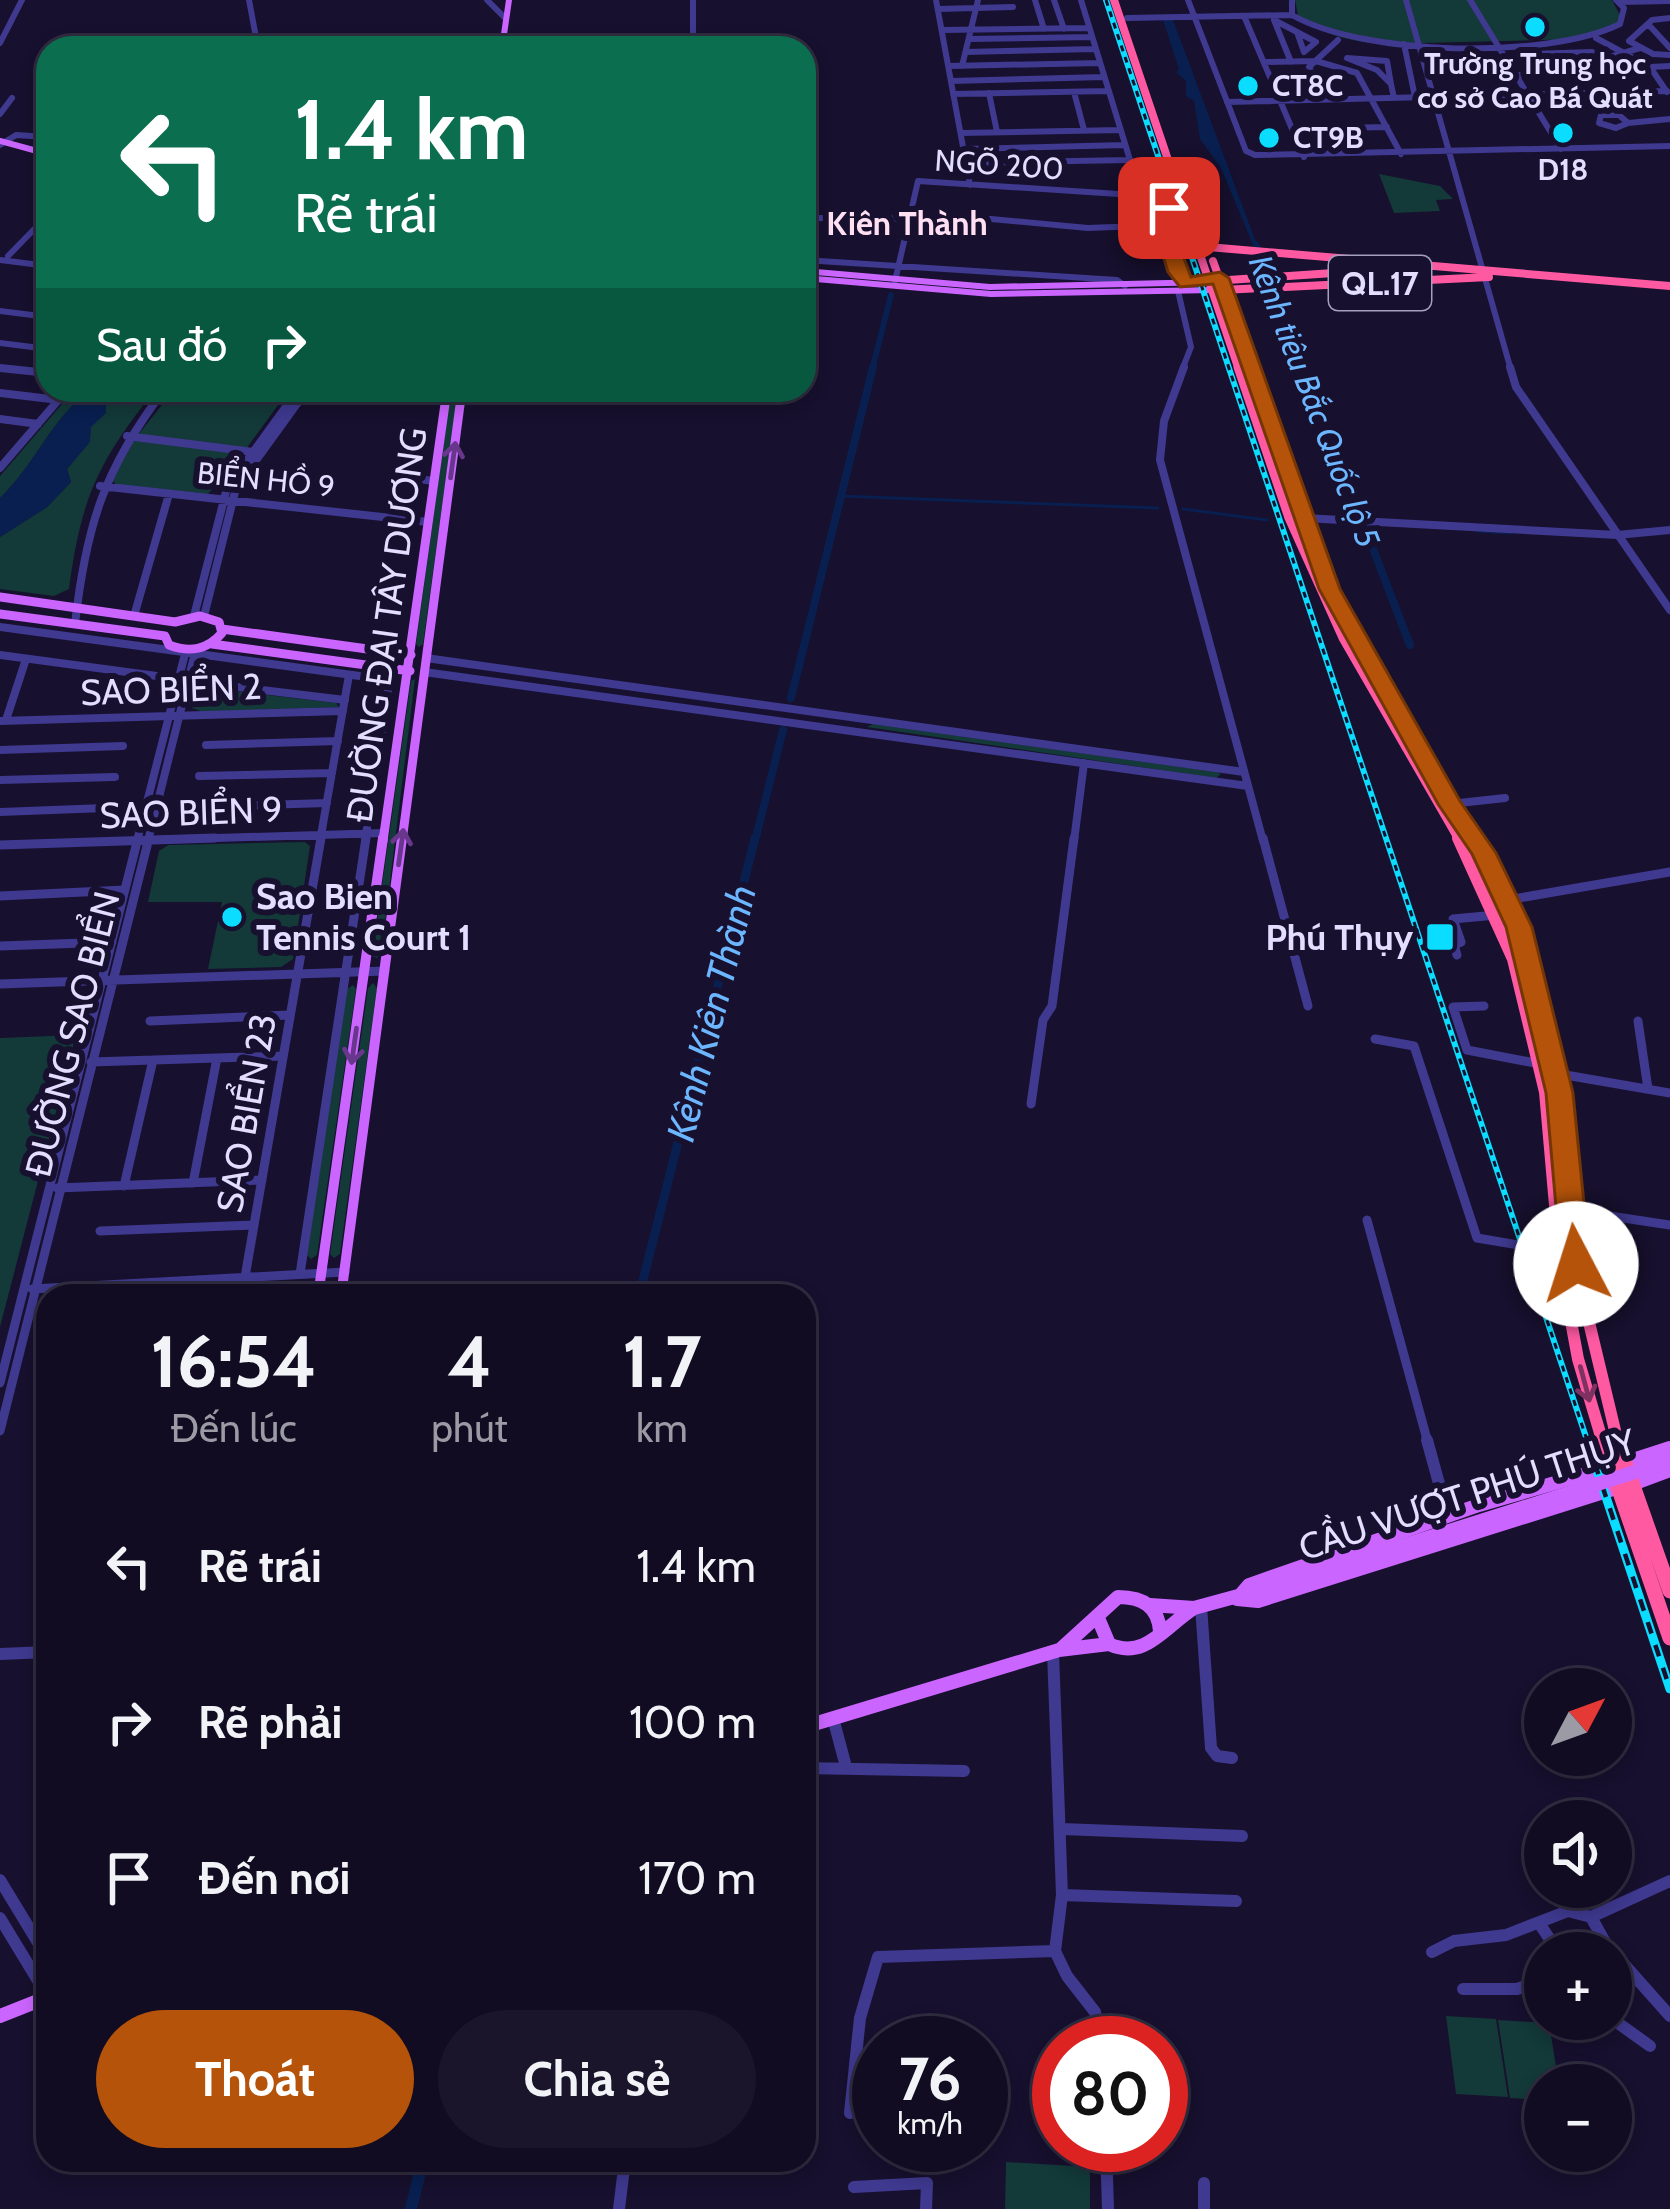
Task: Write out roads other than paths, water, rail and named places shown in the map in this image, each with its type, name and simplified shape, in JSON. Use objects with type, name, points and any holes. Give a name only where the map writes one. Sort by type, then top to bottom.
[{"type":"highway","points":[[1118,0],[1218,285],[1346,621],[1450,804],[1484,853],[1519,927],[1554,1073],[1576,1264],[1617,1465]]},
{"type":"highway","points":[[1123,15],[1208,247],[1289,518],[1343,638],[1467,854],[1513,958],[1540,1064],[1559,1252],[1579,1359],[1670,1638]]},
{"type":"highway","name":"QL.17","points":[[1208,247],[1670,290]]},
{"type":"highway","name":"QL.17","points":[[1218,285],[1326,273],[1457,267]]},
{"type":"highway","name":"QL.17","points":[[1276,280],[1332,286],[1482,272]]},
{"type":"highway","points":[[1326,273],[1332,286]]},
{"type":"highway","points":[[1289,518],[1304,518]]},
{"type":"highway","points":[[1623,1486],[1670,1591]]},
{"type":"main road","points":[[504,36],[509,0]]},
{"type":"main road","points":[[6,141],[36,147]]},
{"type":"main road","points":[[816,275],[1094,291],[1218,285]]},
{"type":"main road","points":[[816,275],[967,293],[1178,291],[1218,285]]},
{"type":"main road","name":"ĐƯỜNG ĐẠI TÂY DƯƠNG","points":[[320,1284],[445,402]]},
{"type":"main road","name":"ĐƯỜNG ĐẠI TÂY DƯƠNG","points":[[342,1284],[460,402]]},
{"type":"main road","points":[[0,597],[176,622],[199,616],[223,628],[426,658]]},
{"type":"main road","points":[[0,614],[165,636]]},
{"type":"main road","points":[[165,636],[176,622]]},
{"type":"main road","points":[[212,644],[223,628]]},
{"type":"main road","points":[[165,636],[169,645],[190,651],[212,644],[390,675],[424,672]]},
{"type":"main road","points":[[1238,1599],[1250,1585],[1448,1516],[1670,1448]]},
{"type":"main road","name":"CẦU VƯỢT PHÚ THỤY","points":[[1238,1599],[1670,1461]]},
{"type":"main road","points":[[1056,1651],[1118,1597],[1150,1605],[1197,1607],[1238,1599],[1258,1601],[1670,1470]]},
{"type":"main road","points":[[1150,1605],[1160,1631]]},
{"type":"main road","points":[[816,1723],[1056,1651],[1109,1644],[1136,1652],[1152,1646],[1160,1631],[1197,1607]]},
{"type":"main road","points":[[1098,1618],[1109,1644]]},
{"type":"main road","points":[[0,2016],[36,2002]]},
{"type":"street","points":[[0,44],[22,0]]},
{"type":"street","points":[[249,0],[256,36]]},
{"type":"street","points":[[487,0],[506,19]]},
{"type":"street","points":[[693,0],[693,36]]},
{"type":"street","points":[[936,0],[970,185]]},
{"type":"street","points":[[1035,0],[1044,29]]},
{"type":"street","points":[[1054,0],[1064,29]]},
{"type":"street","points":[[966,163],[1130,160],[1081,0]]},
{"type":"street","points":[[1188,0],[1246,151],[1267,158],[1670,146]]},
{"type":"street","points":[[1264,0],[1292,62]]},
{"type":"street","points":[[1291,12],[1292,0]]},
{"type":"street","points":[[1406,0],[1516,387],[1670,610]]},
{"type":"street","points":[[1471,0],[1561,149]]},
{"type":"street","points":[[1194,14],[1291,12],[1338,40],[1418,44],[1595,37],[1620,24],[1619,3],[1667,2]]},
{"type":"street","points":[[962,66],[977,4]]},
{"type":"street","points":[[938,9],[1012,4]]},
{"type":"street","points":[[1123,15],[1272,15],[1316,42],[1304,52],[1287,52]]},
{"type":"street","points":[[1244,16],[1304,157]]},
{"type":"street","points":[[1670,18],[1648,24],[1629,41],[1640,48],[1670,52]]},
{"type":"street","points":[[1648,24],[1670,52]]},
{"type":"street","points":[[1019,34],[1044,29],[1090,33]]},
{"type":"street","points":[[942,31],[1090,33]]},
{"type":"street","points":[[1298,32],[1304,52]]},
{"type":"street","points":[[1019,34],[1027,64]]},
{"type":"street","points":[[1595,37],[1650,67],[1668,94]]},
{"type":"street","points":[[1328,99],[1309,68],[1338,40]]},
{"type":"street","points":[[1404,44],[1415,97]]},
{"type":"street","points":[[1629,148],[1624,125],[1583,69],[1640,48]]},
{"type":"street","points":[[965,52],[1096,50]]},
{"type":"street","points":[[1538,75],[1527,56],[1592,52],[1607,58]]},
{"type":"street","points":[[1516,75],[1564,77],[1550,53]]},
{"type":"street","points":[[1391,85],[1377,70],[1347,58],[1406,61]]},
{"type":"street","points":[[1264,62],[1316,61],[1354,71],[1401,154]]},
{"type":"street","points":[[1387,61],[1394,98]]},
{"type":"street","points":[[948,66],[1100,63]]},
{"type":"street","points":[[1650,67],[1670,66]]},
{"type":"street","points":[[951,81],[1104,77]]},
{"type":"street","points":[[1074,92],[1084,130]]},
{"type":"street","points":[[953,94],[1108,92]]},
{"type":"street","points":[[989,93],[997,132]]},
{"type":"street","points":[[1228,102],[1668,94]]},
{"type":"street","points":[[0,114],[12,98]]},
{"type":"street","points":[[1612,114],[1597,120],[1609,127],[1670,119]]},
{"type":"street","points":[[1292,128],[1387,127]]},
{"type":"street","points":[[961,133],[1120,130]]},
{"type":"street","points":[[6,141],[36,137]]},
{"type":"street","points":[[963,148],[1125,146]]},
{"type":"street","points":[[816,218],[991,219],[1088,228],[1163,225],[1172,219],[1160,174]]},
{"type":"street","name":"NGÕ 200","points":[[908,222],[918,181],[1149,196]]},
{"type":"street","points":[[896,281],[908,222]]},
{"type":"street","points":[[1163,225],[1177,272],[1187,283]]},
{"type":"street","points":[[3,257],[36,226]]},
{"type":"street","points":[[3,257],[36,261]]},
{"type":"street","points":[[816,261],[1117,280],[1125,286]]},
{"type":"street","points":[[1169,284],[1177,272]]},
{"type":"street","points":[[1178,291],[1191,346],[1164,421],[1160,460],[1309,1006]]},
{"type":"street","points":[[0,311],[36,316]]},
{"type":"street","points":[[0,343],[36,348]]},
{"type":"street","points":[[0,368],[36,372]]},
{"type":"street","points":[[0,393],[36,397]]},
{"type":"street","points":[[0,468],[56,402]]},
{"type":"street","points":[[75,624],[89,521],[100,486],[127,436],[154,402]]},
{"type":"street","points":[[199,616],[229,484],[293,402]]},
{"type":"street","points":[[228,500],[294,402]]},
{"type":"street","points":[[0,419],[38,424]]},
{"type":"street","points":[[127,436],[253,452]]},
{"type":"street","points":[[0,446],[17,448]]},
{"type":"street","points":[[393,476],[434,481]]},
{"type":"street","name":"BIỂN HỒ 9","points":[[100,486],[428,522]]},
{"type":"street","points":[[134,616],[169,494]]},
{"type":"street","points":[[1304,518],[1617,535],[1670,530]]},
{"type":"street","points":[[0,627],[349,675],[390,675],[300,1274]]},
{"type":"street","name":"ĐƯỜNG SAO BIỂN","points":[[0,1431],[30,1290],[190,651]]},
{"type":"street","points":[[0,656],[344,705]]},
{"type":"street","points":[[3,720],[26,658]]},
{"type":"street","points":[[426,658],[1244,772]]},
{"type":"street","points":[[424,672],[1248,786]]},
{"type":"street","name":"SAO BIỂN 23","points":[[245,1277],[349,675]]},
{"type":"street","points":[[651,702],[657,690]]},
{"type":"street","name":"SAO BIỂN 2","points":[[3,720],[344,705]]},
{"type":"street","points":[[849,730],[854,718]]},
{"type":"street","points":[[206,745],[338,741]]},
{"type":"street","points":[[0,749],[124,746]]},
{"type":"street","points":[[1031,1104],[1042,1020],[1052,1006],[1084,763]]},
{"type":"street","points":[[200,776],[332,772]]},
{"type":"street","points":[[0,780],[115,776]]},
{"type":"street","points":[[1450,804],[1504,798]]},
{"type":"street","points":[[192,807],[327,803]]},
{"type":"street","points":[[0,812],[105,808]]},
{"type":"street","name":"SAO BIỂN 9","points":[[0,845],[384,833]]},
{"type":"street","name":"ĐƯỜNG SAO BIỂN","points":[[108,982],[112,942],[143,840]]},
{"type":"street","points":[[1507,900],[1670,872]]},
{"type":"street","points":[[0,896],[125,890]]},
{"type":"street","points":[[1457,955],[1454,945],[1461,941],[1454,920],[1496,915]]},
{"type":"street","points":[[0,946],[112,942]]},
{"type":"street","points":[[0,984],[385,971]]},
{"type":"street","points":[[1484,1006],[1453,1006],[1467,1051],[1540,1064]]},
{"type":"street","points":[[149,1021],[290,1016]]},
{"type":"street","points":[[1638,1021],[1648,1089]]},
{"type":"street","points":[[1375,1039],[1414,1046],[1477,1238],[1559,1252]]},
{"type":"street","points":[[87,1063],[283,1056]]},
{"type":"street","points":[[193,1183],[217,1058]]},
{"type":"street","points":[[124,1186],[153,1060]]},
{"type":"street","points":[[1554,1073],[1670,1093]]},
{"type":"street","points":[[55,1188],[262,1180]]},
{"type":"street","points":[[1570,1210],[1670,1225]]},
{"type":"street","points":[[1367,1220],[1448,1516]]},
{"type":"street","points":[[100,1231],[254,1225]]},
{"type":"street","points":[[128,1284],[344,1272]]},
{"type":"street","points":[[30,1290],[36,1290]]},
{"type":"street","name":"ĐƯỜNG SAO BIỂN","points":[[0,1383],[30,1290]]},
{"type":"street","points":[[1197,1607],[1211,1748],[1216,1756],[1232,1758]]},
{"type":"street","points":[[1056,1651],[1062,1895],[1055,1951],[1096,2016]]},
{"type":"street","points":[[0,1654],[36,1652]]},
{"type":"street","points":[[833,1718],[845,1763]]},
{"type":"street","points":[[816,1767],[845,1763],[902,1771],[964,1771]]},
{"type":"street","points":[[1062,1829],[1242,1837]]},
{"type":"street","points":[[0,1880],[36,1939]]},
{"type":"street","points":[[1432,1952],[1454,1941],[1506,1935],[1568,1911],[1591,1917],[1670,1881]]},
{"type":"street","points":[[1062,1895],[1236,1901]]},
{"type":"street","points":[[1591,1917],[1610,1951],[1653,1991],[1670,2016]]},
{"type":"street","points":[[0,1918],[36,1977]]},
{"type":"street","points":[[1540,1923],[1546,1932]]},
{"type":"street","points":[[850,2113],[860,2018],[878,1957],[1055,1951]]},
{"type":"street","points":[[1463,1989],[1524,1986]]},
{"type":"street","points":[[1632,2033],[1649,2046]]},
{"type":"street","points":[[619,2209],[624,2172]]},
{"type":"street","points":[[1107,2172],[1108,2209]]},
{"type":"street","points":[[854,2187],[927,2183],[926,2209]]},
{"type":"street","points":[[1204,2183],[1204,2209]]},
{"type":"water","points":[[1163,20],[1173,20],[1260,253],[1221,168],[1200,139],[1194,101],[1186,96],[1186,81],[1176,72],[1179,69]]},
{"type":"water","points":[[76,402],[107,402],[106,413],[91,427],[90,442],[67,469],[71,482],[47,507],[0,537],[0,498]]},
{"type":"waterway","name":"Kênh tiêu Bắc Quốc lộ 5","points":[[1256,244],[1305,370]]},
{"type":"waterway","name":"Kênh Kiên Thành","points":[[872,370],[891,295]]},
{"type":"waterway","name":"Kênh Kiên Thành","points":[[791,698],[873,367]]},
{"type":"waterway","name":"Kênh tiêu Bắc Quốc lộ 5","points":[[1303,367],[1410,645]]},
{"type":"waterway","points":[[840,496],[1158,508]]},
{"type":"waterway","points":[[1183,509],[1267,520]]},
{"type":"waterway","points":[[1477,531],[1510,533]]},
{"type":"waterway","name":"Kênh Kiên Thành","points":[[755,841],[783,730]]},
{"type":"waterway","name":"Kênh Kiên Thành","points":[[642,1284],[755,838]]},
{"type":"waterway","name":"Kênh Kiên Thành","points":[[411,2209],[420,2172]]},
{"type":"railway","points":[[1106,0],[1588,1443]]},
{"type":"railway","points":[[1588,1443],[1670,1689]]},
{"type":"place","name":"Trường Trung học cơ sở Cao Bá Quát","points":[[1535,27]]},
{"type":"place","name":"CT8C","points":[[1248,86]]},
{"type":"place","name":"D18","points":[[1563,133]]},
{"type":"place","name":"CT9B","points":[[1269,138]]},
{"type":"place","name":"Sao Bien Tennis Court 1","points":[[232,917]]},
{"type":"place","name":"Phú Thụy","points":[[1440,937]]},
{"type":"district","name":"Kiên Thành","points":[[907,223]]}]
